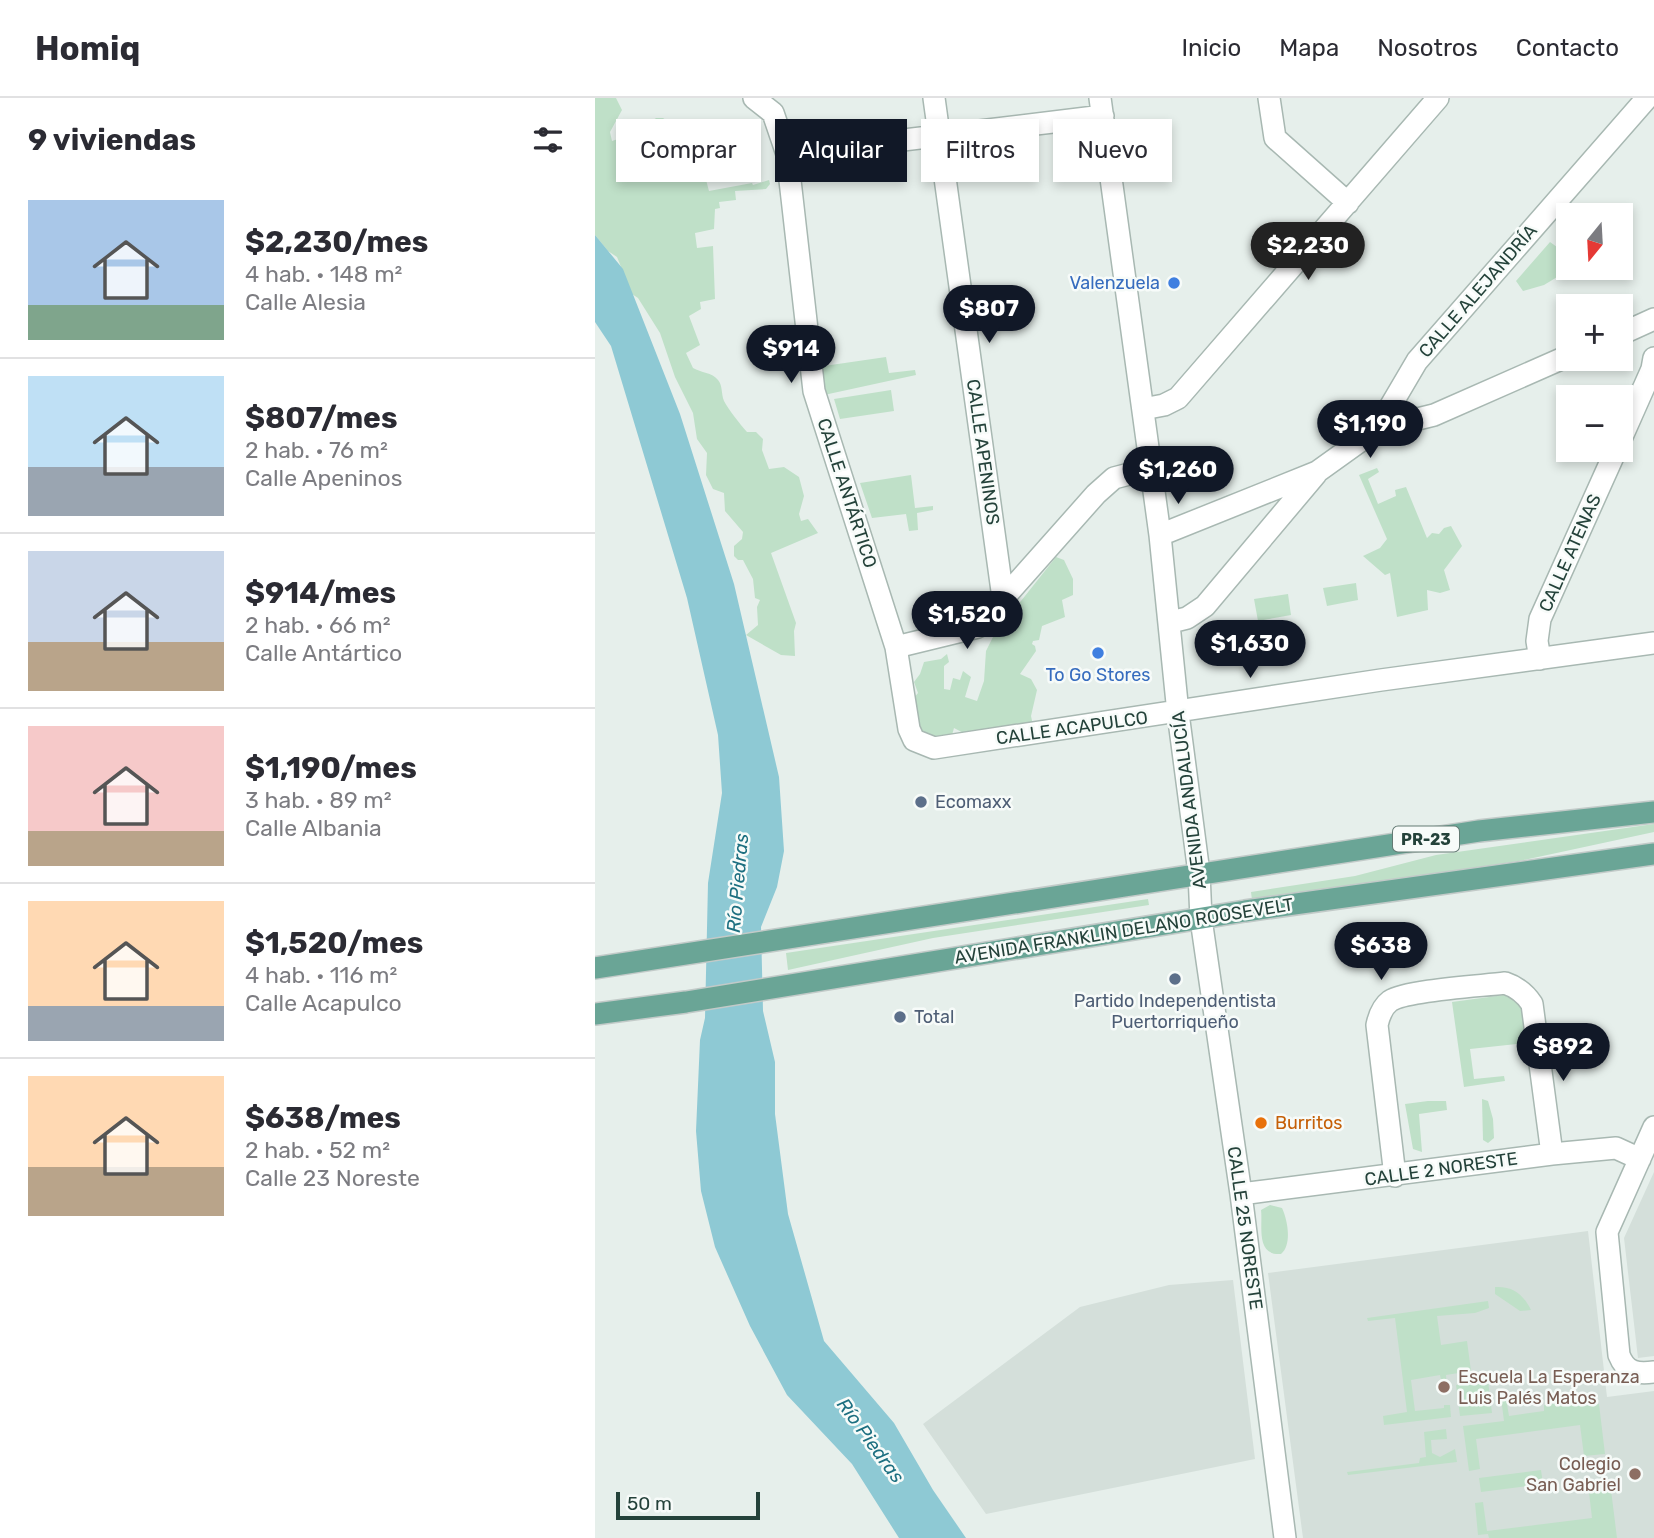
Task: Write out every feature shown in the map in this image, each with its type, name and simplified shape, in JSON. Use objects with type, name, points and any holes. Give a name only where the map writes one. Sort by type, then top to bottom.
[{"type":"main road","name":"PR-23","points":[[595,968],[1479,831],[1654,811]]},
{"type":"main road","name":"AVENIDA FRANKLIN DELANO ROOSEVELT","points":[[595,1013],[686,1002],[1201,919],[1654,854]]},
{"type":"street","name":"CALLE ANTÁRTICO","points":[[754,98],[772,113],[775,121]]},
{"type":"street","name":"CALLE APENINOS","points":[[934,98],[937,119]]},
{"type":"street","points":[[1269,98],[1275,138],[1348,203]]},
{"type":"street","points":[[1143,409],[1164,405],[1178,398],[1438,98]]},
{"type":"street","name":"CALLE ALEJANDRÍA","points":[[1377,429],[1417,361],[1647,98]]},
{"type":"street","points":[[1035,119],[1102,107]]},
{"type":"street","name":"AVENIDA ANDALUCÍA","points":[[1102,107],[1171,622],[1178,713],[1199,873],[1201,919]]},
{"type":"street","name":"CALLE ANTÁRTICO","points":[[790,182],[814,391],[896,647]]},
{"type":"street","name":"CALLE APENINOS","points":[[945,182],[1003,598]]},
{"type":"street","points":[[1633,331],[1652,325]]},
{"type":"street","points":[[1633,412],[1652,369],[1654,358]]},
{"type":"street","points":[[1160,535],[1317,472],[1377,429],[1434,415],[1556,361]]},
{"type":"street","name":"CALLE ATENAS","points":[[1540,659],[1537,641],[1540,618],[1611,462]]},
{"type":"street","points":[[896,647],[978,627],[1096,494],[1114,478],[1152,468]]},
{"type":"street","points":[[1171,622],[1187,618],[1205,606],[1317,472]]},
{"type":"street","name":"CALLE ACAPULCO","points":[[896,647],[909,729],[914,740],[934,748],[1381,680],[1654,643]]},
{"type":"street","name":"CALLE 25 NORESTE","points":[[1201,919],[1241,1194],[1285,1538]]},
{"type":"street","points":[[1395,1176],[1377,1025],[1386,1006],[1397,998],[1505,984],[1515,986],[1528,998],[1552,1154]]},
{"type":"street","points":[[1651,1372],[1631,1371],[1623,1365],[1619,1355],[1607,1233],[1654,1127]]},
{"type":"street","name":"CALLE 2 NORESTE","points":[[1241,1194],[1616,1148],[1640,1159]]},
{"type":"shaded area","points":[[1654,1172],[1654,1356],[1638,1358],[1624,1238]]},
{"type":"shaded area","name":"Escuela La Esperanza Luis Palés Matos","points":[[1588,1231],[1607,1397],[1654,1391],[1654,1538],[1303,1538],[1268,1273]]},
{"type":"shaded area","points":[[1233,1280],[1255,1459],[986,1514],[923,1424],[1080,1307],[1169,1285]]},
{"type":"green space","points":[[595,98],[616,98],[622,110],[610,132],[612,141],[616,140],[616,182],[707,182],[709,191],[769,180],[770,184],[766,189],[735,191],[736,200],[719,202],[720,208],[715,209],[714,229],[695,233],[697,248],[713,246],[715,299],[700,302],[701,309],[689,316],[700,345],[686,353],[693,368],[713,375],[718,380],[724,401],[747,432],[756,432],[763,439],[762,450],[769,469],[784,467],[799,477],[804,496],[799,514],[801,521],[808,519],[818,533],[771,553],[796,623],[795,656],[781,655],[746,635],[758,625],[757,607],[760,600],[755,598],[753,579],[743,560],[734,556],[734,546],[742,539],[743,532],[725,511],[724,493],[713,489],[706,475],[707,453],[697,439],[693,413],[675,377],[660,333],[638,298],[632,294],[617,257],[608,251],[595,235]]},
{"type":"green space","points":[[1550,242],[1556,246],[1556,278],[1544,285],[1523,291],[1516,281]]},
{"type":"green space","points":[[886,357],[889,373],[915,370],[916,375],[824,395],[820,369],[824,366]]},
{"type":"green space","points":[[891,390],[894,411],[840,419],[834,399]]},
{"type":"green space","points":[[1377,468],[1379,472],[1368,479],[1378,504],[1396,496],[1395,490],[1406,487],[1427,538],[1432,533],[1439,534],[1444,528],[1451,526],[1462,546],[1444,570],[1450,590],[1440,593],[1427,590],[1428,610],[1397,617],[1390,573],[1385,575],[1363,556],[1380,548],[1387,539],[1359,475]]},
{"type":"green space","points":[[911,475],[915,508],[933,506],[933,510],[917,513],[918,530],[909,531],[906,514],[872,518],[860,483]]},
{"type":"green space","points":[[1056,557],[1064,560],[1073,579],[1073,595],[1062,600],[1065,617],[1042,626],[1039,640],[1033,641],[1032,644],[1036,651],[1020,674],[1031,679],[1037,690],[1031,716],[1033,725],[973,738],[954,728],[952,735],[935,742],[918,735],[912,700],[918,693],[914,682],[924,662],[941,659],[947,654],[949,662],[944,666],[944,689],[950,690],[953,678],[960,680],[963,671],[971,677],[965,697],[977,701],[984,681],[986,651],[994,635]]},
{"type":"green space","points":[[1356,583],[1358,600],[1327,606],[1323,588]]},
{"type":"green space","points":[[1288,594],[1291,615],[1258,621],[1254,599]]},
{"type":"green space","points":[[1654,824],[1654,832],[1519,861],[1252,900],[1251,892],[1355,876],[1436,855]]},
{"type":"green space","points":[[1148,899],[1149,905],[933,938],[788,970],[786,953]]},
{"type":"green space","points":[[1504,995],[1522,1005],[1527,1043],[1470,1049],[1474,1079],[1504,1076],[1505,1081],[1464,1087],[1452,1002]]},
{"type":"green space","points":[[1482,1099],[1488,1101],[1493,1119],[1494,1138],[1488,1143],[1483,1140]]},
{"type":"green space","points":[[1446,1101],[1447,1110],[1419,1114],[1422,1152],[1413,1149],[1405,1104]]},
{"type":"green space","points":[[1270,1205],[1282,1208],[1286,1219],[1288,1239],[1281,1254],[1267,1250],[1262,1238],[1261,1210]]},
{"type":"green space","points":[[1495,1287],[1517,1292],[1531,1310],[1520,1311],[1495,1294]]},
{"type":"green space","points":[[1488,1301],[1489,1308],[1475,1313],[1437,1316],[1441,1345],[1467,1341],[1471,1371],[1446,1375],[1447,1388],[1443,1389],[1440,1375],[1411,1380],[1415,1411],[1450,1405],[1451,1417],[1384,1425],[1383,1416],[1407,1412],[1395,1318],[1368,1321],[1367,1318]]},
{"type":"green space","points":[[1488,1381],[1492,1413],[1460,1416],[1456,1385]]},
{"type":"green space","points":[[1510,1395],[1511,1403],[1507,1404],[1509,1416],[1544,1411],[1544,1405],[1580,1400],[1581,1406],[1599,1404],[1605,1454],[1584,1456],[1580,1425],[1476,1439],[1480,1469],[1469,1471],[1463,1426],[1504,1421],[1501,1398]]},
{"type":"green space","points":[[1446,1429],[1447,1439],[1431,1440],[1432,1453],[1440,1457],[1455,1449],[1457,1462],[1348,1475],[1347,1472],[1419,1463],[1420,1458],[1426,1457],[1424,1432]]},
{"type":"green space","points":[[1541,1470],[1543,1484],[1481,1492],[1479,1478]]},
{"type":"green space","points":[[1610,1482],[1617,1538],[1489,1538],[1488,1534],[1478,1535],[1475,1503],[1483,1502],[1487,1531],[1592,1518],[1588,1484]]},
{"type":"water","name":"Río Piedras","points":[[595,235],[623,269],[680,414],[734,584],[779,777],[784,851],[777,887],[761,927],[763,1011],[775,1062],[775,1114],[788,1214],[824,1341],[894,1423],[933,1490],[966,1538],[899,1538],[852,1464],[787,1395],[750,1326],[715,1247],[701,1191],[696,1131],[700,1040],[705,1018],[708,883],[722,793],[718,735],[687,598],[611,346],[595,322]]},
{"type":"place","name":"Valenzuela","points":[[1174,283]]},
{"type":"place","name":"To Go Stores","points":[[1098,653]]},
{"type":"place","name":"Ecomaxx","points":[[921,802]]},
{"type":"place","name":"Partido Independentista Puertorriqueño","points":[[1175,979]]},
{"type":"place","name":"Total","points":[[900,1017]]},
{"type":"place","name":"Burritos","points":[[1261,1123]]},
{"type":"place","name":"Escuela La Esperanza Luis Palés Matos","points":[[1444,1387]]},
{"type":"place","name":"Colegio San Gabriel","points":[[1635,1474]]}]
